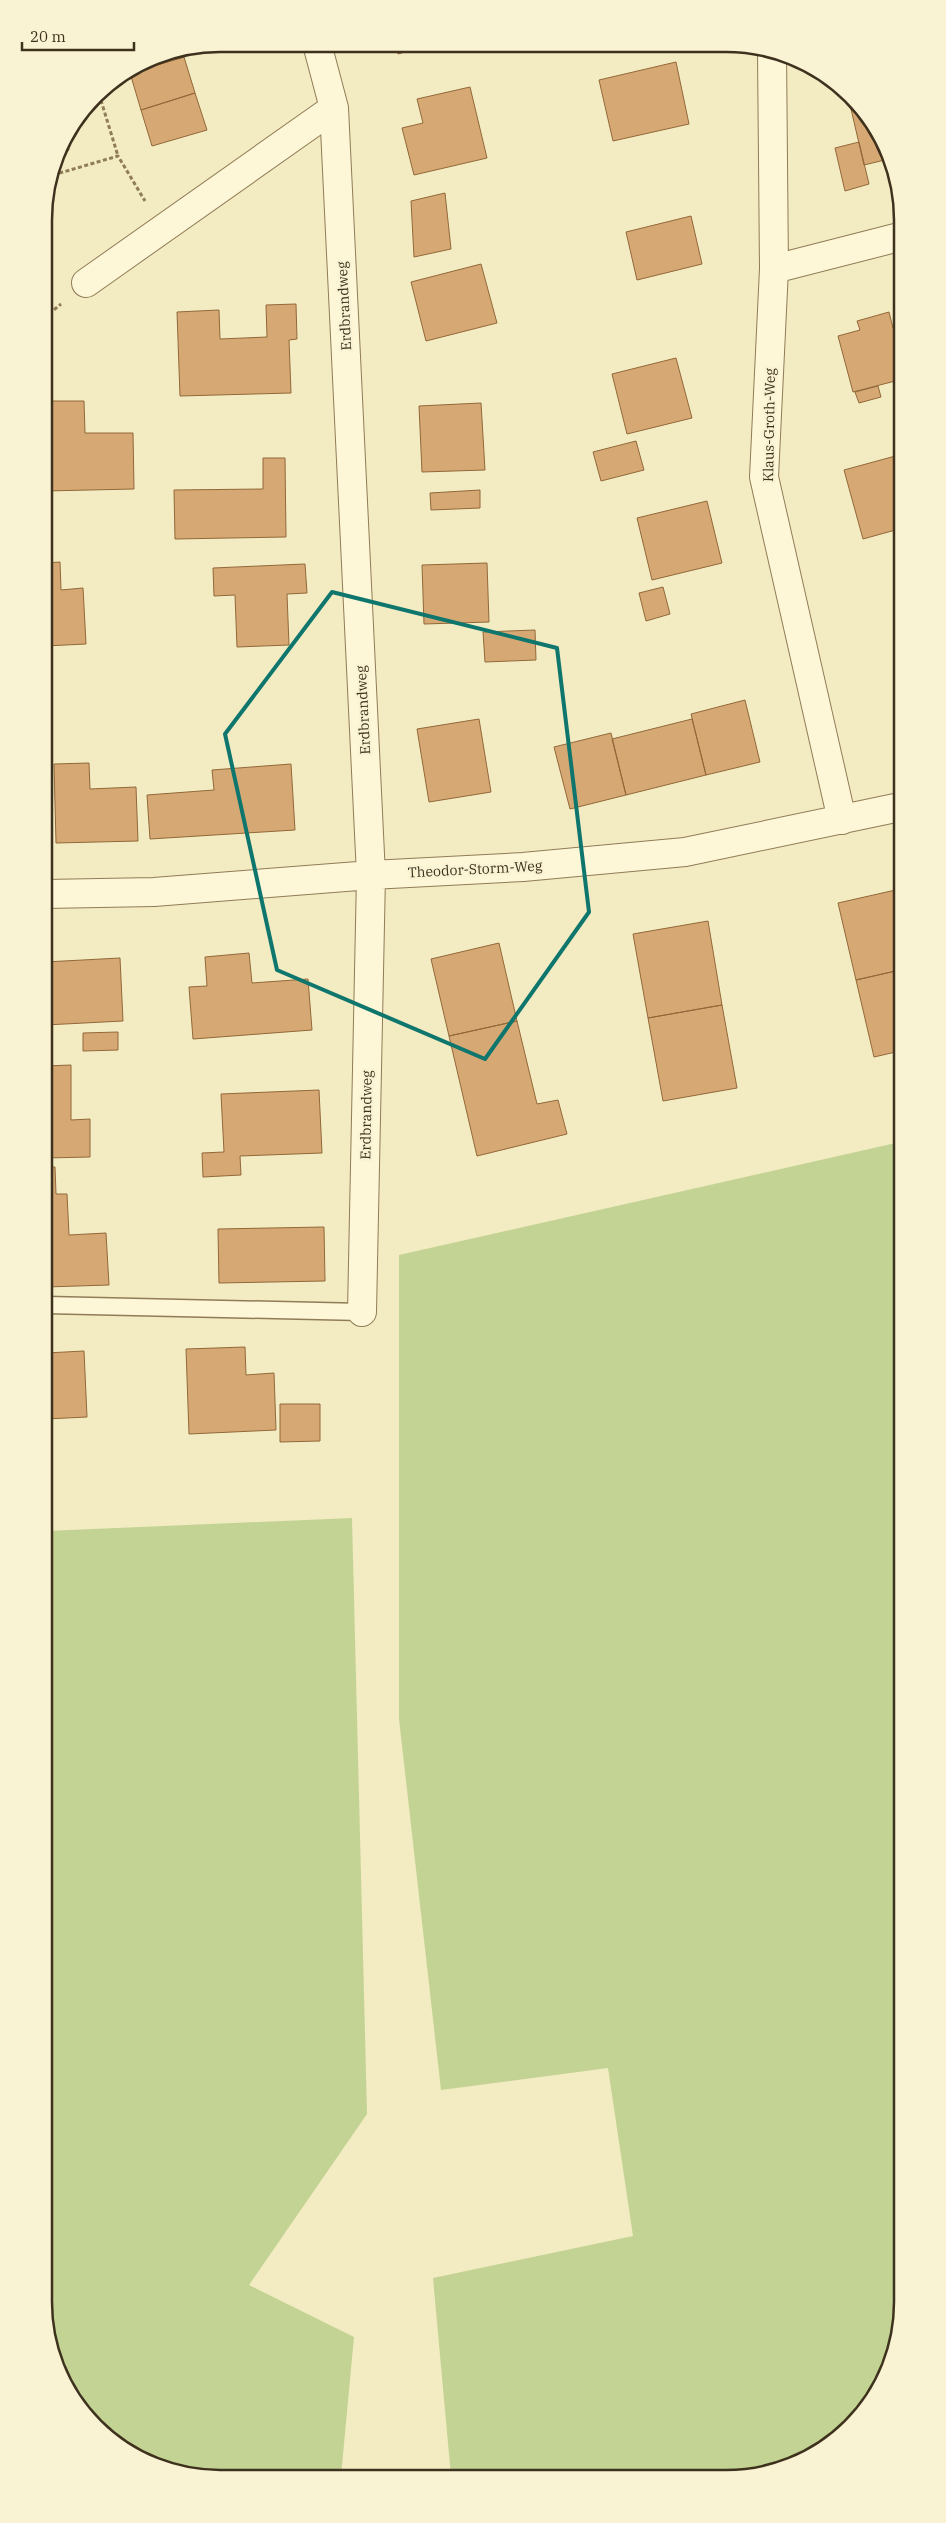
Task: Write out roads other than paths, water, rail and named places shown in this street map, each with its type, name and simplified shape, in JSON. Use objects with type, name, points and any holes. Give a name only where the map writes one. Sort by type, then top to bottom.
[{"type":"street","name":"Erdbrandweg","points":[[319,52],[334,108],[371,874],[362,1312]]},
{"type":"street","name":"Klaus-Groth-Weg","points":[[772,59],[774,269],[764,476],[842,820]]},
{"type":"street","points":[[86,283],[334,108]]},
{"type":"street","points":[[774,269],[894,238]]},
{"type":"street","name":"Theodor-Storm-Weg","points":[[53,894],[154,892],[371,874],[523,867],[685,852],[894,808]]},
{"type":"lane","points":[[52,1305],[362,1312]]}]
